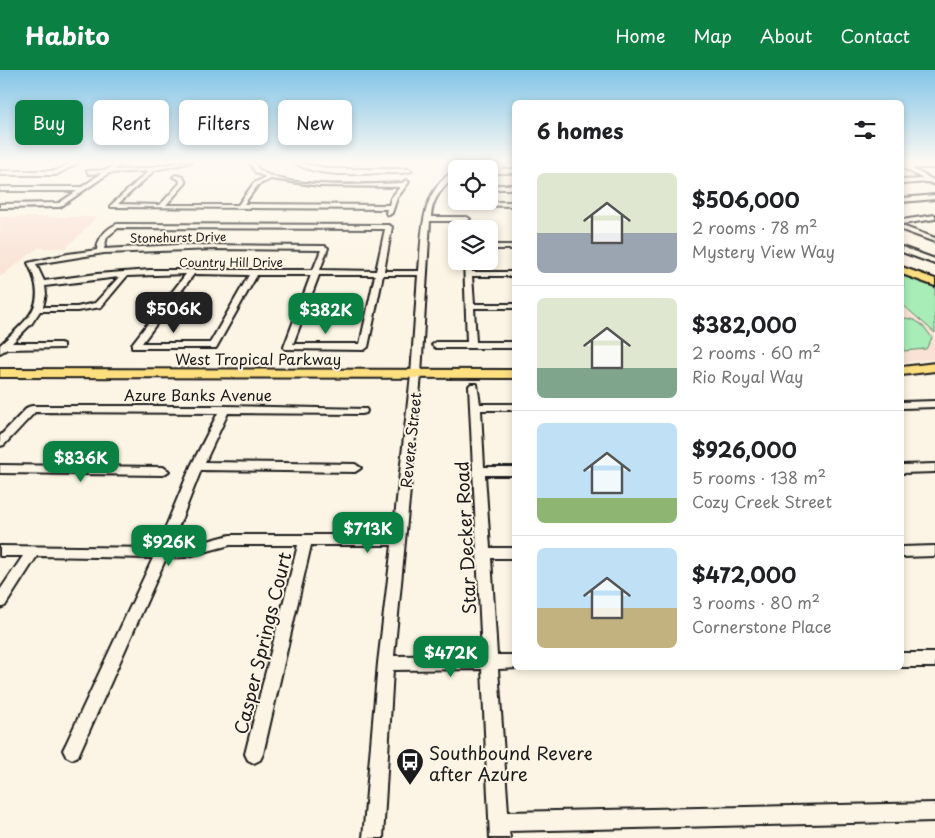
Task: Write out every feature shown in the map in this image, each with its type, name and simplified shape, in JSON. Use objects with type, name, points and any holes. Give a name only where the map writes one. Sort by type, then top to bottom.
[{"type":"main road","points":[[904,265],[935,278]]},
{"type":"main road","points":[[904,271],[935,283]]},
{"type":"main road","points":[[904,371],[935,367]]},
{"type":"main road","name":"West Tropical Parkway","points":[[0,373],[512,374]]},
{"type":"street","points":[[0,206],[57,205],[68,198]]},
{"type":"street","points":[[123,198],[114,206],[240,206],[389,210],[394,198]]},
{"type":"street","points":[[161,207],[169,198]]},
{"type":"street","points":[[240,206],[246,198]]},
{"type":"street","name":"Revere Street","points":[[373,838],[386,663],[416,375],[422,273],[428,219],[433,198]]},
{"type":"street","points":[[904,200],[926,198]]},
{"type":"street","points":[[498,204],[512,204]]},
{"type":"street","points":[[428,219],[466,219],[467,210]]},
{"type":"street","points":[[904,222],[935,217]]},
{"type":"street","points":[[100,252],[100,241],[107,232],[117,226],[389,228],[364,347],[288,347],[317,273]]},
{"type":"street","points":[[904,229],[935,240]]},
{"type":"street","points":[[498,247],[512,247]]},
{"type":"street","name":"Stonehurst Drive","points":[[41,284],[32,263],[100,252],[180,248],[325,248],[317,273]]},
{"type":"street","points":[[904,250],[935,262]]},
{"type":"street","points":[[469,270],[472,345]]},
{"type":"street","points":[[37,309],[77,309],[98,305],[126,273]]},
{"type":"street","name":"Country Hill Drive","points":[[41,284],[126,273],[422,273]]},
{"type":"street","points":[[191,273],[136,346],[212,346],[254,273]]},
{"type":"street","points":[[469,274],[512,274]]},
{"type":"street","points":[[2,348],[26,325],[37,309],[42,294],[41,284]]},
{"type":"street","points":[[470,306],[512,306]]},
{"type":"street","points":[[436,345],[512,345]]},
{"type":"street","points":[[2,348],[60,346]]},
{"type":"street","name":"Star Decker Road","points":[[474,386],[500,830]]},
{"type":"street","points":[[904,405],[935,404]]},
{"type":"street","points":[[475,407],[512,407]]},
{"type":"street","name":"Azure Banks Avenue","points":[[1,440],[32,409],[362,411]]},
{"type":"street","points":[[72,750],[162,552],[197,466],[225,409]]},
{"type":"street","points":[[197,466],[355,468]]},
{"type":"street","points":[[904,468],[935,468]]},
{"type":"street","points":[[0,469],[163,471]]},
{"type":"street","points":[[480,471],[512,471]]},
{"type":"street","points":[[0,552],[186,552],[212,543],[230,540],[400,540]]},
{"type":"street","name":"Casper Springs Court","points":[[254,754],[306,540]]},
{"type":"street","points":[[0,602],[34,551]]},
{"type":"street","points":[[904,552],[935,552]]},
{"type":"street","points":[[485,553],[512,553]]},
{"type":"street","points":[[904,660],[935,660]]},
{"type":"street","points":[[386,663],[512,662]]},
{"type":"street","points":[[500,830],[935,812]]},
{"type":"shaded area","points":[[0,217],[97,217],[66,248],[38,248],[0,277]]},
{"type":"shaded area","points":[[904,307],[935,333],[935,359],[904,363]]},
{"type":"green space","points":[[904,274],[935,287],[935,333],[904,306]]},
{"type":"green space","points":[[904,318],[916,321],[932,338],[926,349],[904,351]]},
{"type":"place","name":"Southbound Revere after Azure","points":[[410,786]]}]
